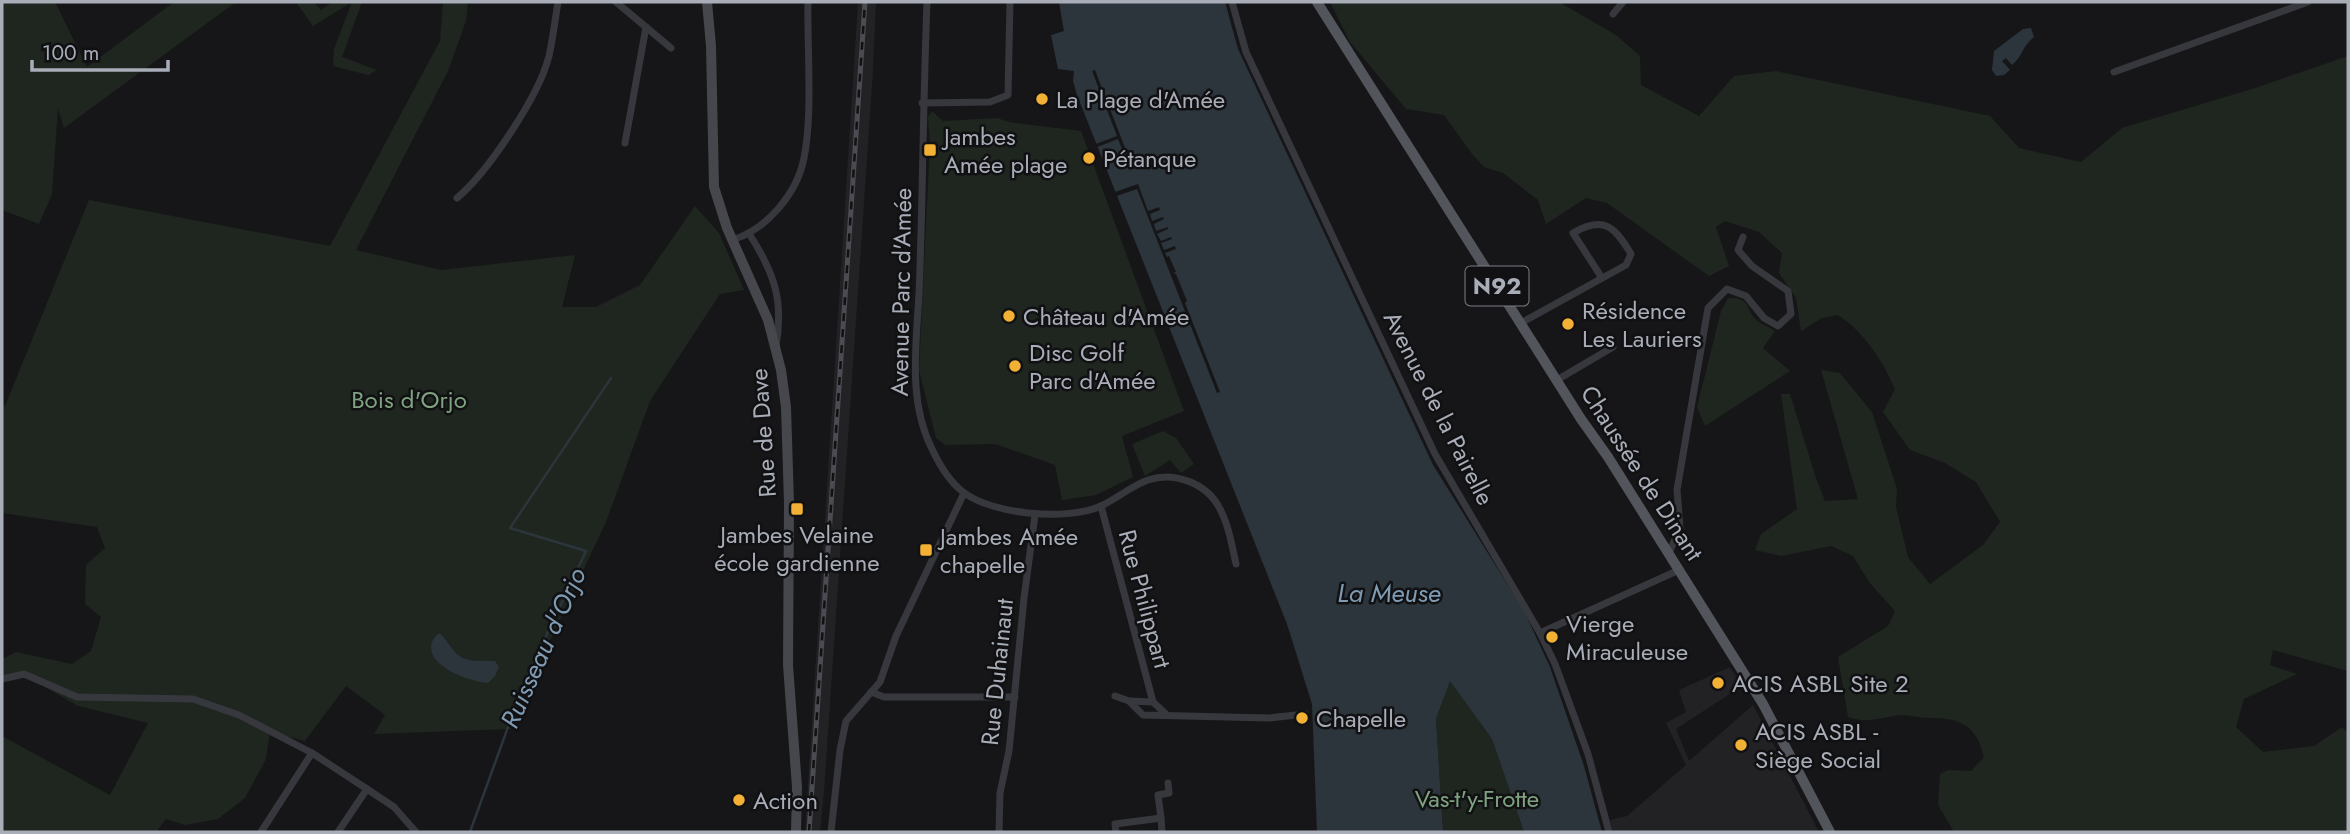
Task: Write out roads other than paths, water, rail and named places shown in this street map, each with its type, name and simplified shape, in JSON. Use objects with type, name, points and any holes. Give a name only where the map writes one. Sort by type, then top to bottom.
[{"type":"main road","name":"Rue de Dave","points":[[707,2],[712,76],[712,173],[718,205],[752,281],[776,347],[786,407],[789,450],[788,665],[797,787],[796,832]]},
{"type":"main road","name":"Chaussée de Dinant","points":[[1317,2],[1763,704],[1830,832]]},
{"type":"street","points":[[457,198],[469,188],[505,140],[528,102],[548,58],[558,2]]},
{"type":"street","points":[[616,2],[671,48]]},
{"type":"street","points":[[732,240],[750,235],[782,203],[804,158],[808,2]]},
{"type":"street","name":"Avenue Parc d'Amée","points":[[927,2],[915,393],[931,449],[964,493]]},
{"type":"street","points":[[922,103],[990,102],[1008,95],[1010,2]]},
{"type":"street","name":"Avenue de la Pairelle","points":[[1231,2],[1246,52],[1435,454],[1540,633],[1555,664],[1588,754],[1609,832]]},
{"type":"street","points":[[1613,14],[1623,2]]},
{"type":"street","points":[[2114,72],[2308,2]]},
{"type":"street","points":[[625,143],[646,27]]},
{"type":"street","points":[[1521,323],[1626,265],[1631,254],[1620,236],[1605,225],[1590,223],[1573,233],[1602,278]]},
{"type":"street","points":[[750,235],[768,263],[773,278],[780,323],[776,347]]},
{"type":"street","points":[[1669,553],[1680,528],[1677,490],[1708,308],[1727,289],[1746,296],[1764,318],[1778,326],[1791,314],[1787,291],[1752,266],[1738,250],[1743,237]]},
{"type":"street","points":[[1557,380],[1613,347]]},
{"type":"street","points":[[831,832],[846,720],[880,682],[896,636],[964,493],[998,507],[1035,515],[1078,512],[1101,506],[1131,487],[1158,477],[1173,476],[1206,491],[1219,506],[1236,564]]},
{"type":"street","name":"Rue Philippart","points":[[1101,506],[1153,702],[1167,715]]},
{"type":"street","name":"Rue Duhainaut","points":[[999,832],[1000,793],[1009,751],[1035,515]]},
{"type":"street","points":[[1540,633],[1679,570]]},
{"type":"street","points":[[2,679],[24,674],[77,697],[193,699],[239,715],[312,753],[367,789],[394,807],[416,832]]},
{"type":"street","points":[[871,692],[884,697],[1015,697]]},
{"type":"street","points":[[1115,696],[1129,701],[1143,715],[1269,718],[1305,714]]},
{"type":"street","name":"Rue Philippart","points":[[1129,701],[1153,702]]},
{"type":"street","points":[[261,832],[312,753]]},
{"type":"street","points":[[1162,832],[1158,795],[1169,793],[1168,783]]},
{"type":"street","points":[[338,832],[367,789]]},
{"type":"street","points":[[1116,832],[1115,824],[1161,818]]},
{"type":"water","name":"La Meuse","points":[[1059,2],[1225,2],[1238,49],[1433,465],[1524,611],[1550,667],[1584,766],[1602,832],[1524,832],[1492,739],[1450,681],[1436,719],[1443,832],[1317,832],[1312,704],[1287,624],[1077,95],[1073,81],[1074,71],[1058,69],[1051,35],[1064,31]]},
{"type":"water","points":[[2031,28],[2034,37],[2016,62],[2012,65],[2006,58],[2002,61],[2010,70],[2004,75],[1996,76],[1992,70],[1994,51],[2023,29]]},
{"type":"water","points":[[439,633],[461,657],[495,661],[499,667],[495,676],[488,683],[480,682],[461,676],[442,665],[431,651],[432,641]]},
{"type":"waterway","name":"Ruisseau d'Orjo","points":[[470,832],[524,683],[586,551],[510,528],[611,378]]},
{"type":"railway","points":[[809,832],[865,2]]},
{"type":"place","name":"La Plage d'Amée","points":[[1042,99]]},
{"type":"place","name":"Jambes Amée plage","points":[[930,150]]},
{"type":"place","name":"Pétanque","points":[[1089,158]]},
{"type":"place","name":"Château d'Amée","points":[[1009,316]]},
{"type":"place","name":"Résidence Les Lauriers","points":[[1568,324]]},
{"type":"place","name":"Disc Golf Parc d'Amée","points":[[1015,366]]},
{"type":"place","name":"Jambes Velaine école gardienne","points":[[797,509]]},
{"type":"place","name":"Jambes Amée chapelle","points":[[926,550]]},
{"type":"place","name":"Vierge Miraculeuse","points":[[1552,637]]},
{"type":"place","name":"ACIS ASBL Site 2","points":[[1718,683]]},
{"type":"place","name":"Chapelle","points":[[1302,718]]},
{"type":"place","name":"ACIS ASBL - Siège Social","points":[[1741,745]]},
{"type":"place","name":"Action","points":[[739,800]]},
{"type":"park label","name":"Bois d'Orjo","points":[[409,399]]},
{"type":"park label","name":"Vas-t'y-Frotte","points":[[1477,798]]}]
